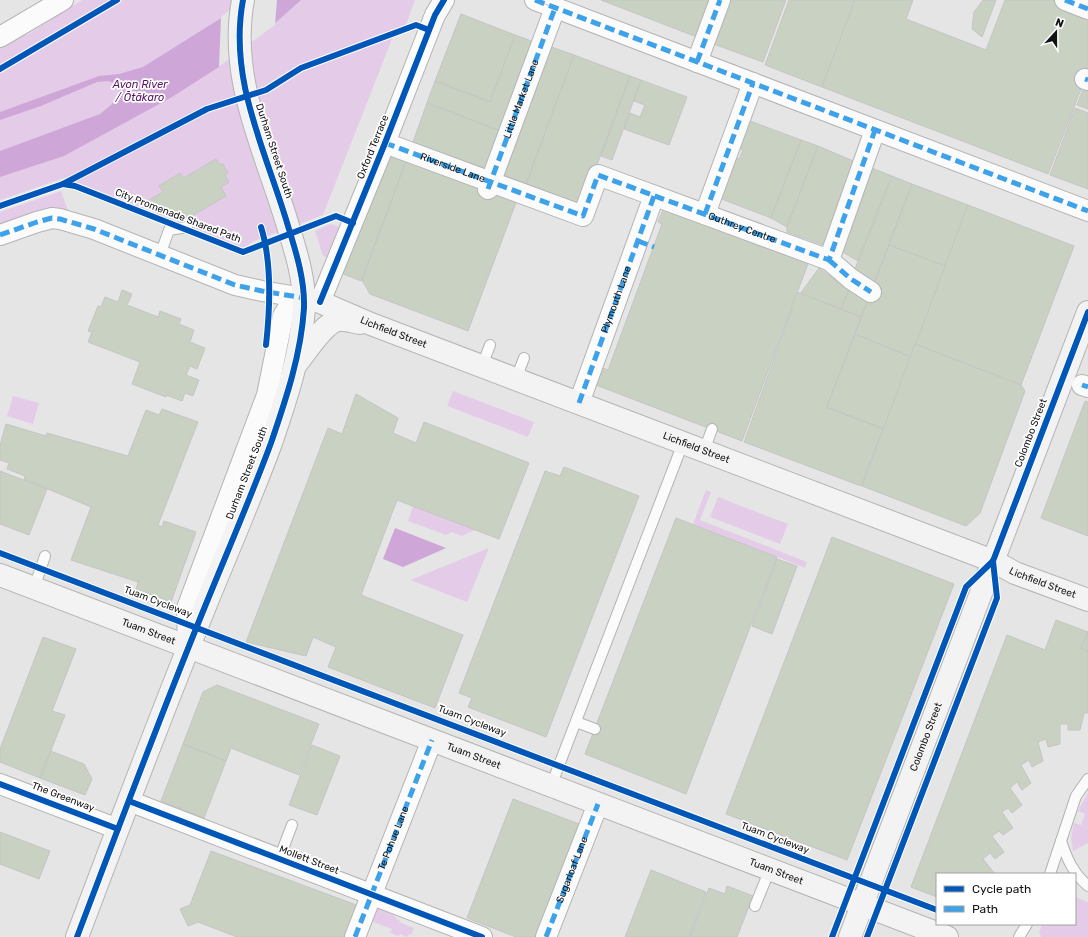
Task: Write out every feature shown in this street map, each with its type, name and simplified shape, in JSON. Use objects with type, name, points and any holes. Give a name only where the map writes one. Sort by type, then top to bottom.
[{"type":"main road","name":"Durham Street South","points":[[77,937],[188,647],[263,464],[287,398],[302,328],[312,300],[301,274],[291,234],[245,91],[238,52],[243,0]]},
{"type":"main road","name":"Lichfield Street","points":[[312,300],[371,324],[993,561],[1014,573],[1088,600]]},
{"type":"main road","name":"Colombo Street","points":[[850,937],[1088,312]]},
{"type":"main road","points":[[295,365],[330,324],[339,320],[371,324]]},
{"type":"main road","name":"Tuam Street","points":[[0,575],[947,937]]},
{"type":"street","points":[[0,37],[63,0]]},
{"type":"street","name":"Oxford Terrace","points":[[312,300],[385,143],[435,15],[444,0]]},
{"type":"street","points":[[535,0],[1088,211]]},
{"type":"street","points":[[696,62],[720,0]]},
{"type":"street","points":[[1065,0],[1088,9]]},
{"type":"street","name":"Little Market Lane","points":[[489,185],[555,8]]},
{"type":"street","points":[[705,214],[753,83]]},
{"type":"street","points":[[830,260],[875,130]]},
{"type":"street","name":"Riverside Lane","points":[[385,143],[489,185],[519,192],[583,216],[598,175],[654,196]]},
{"type":"street","name":"Guthrey Centre","points":[[654,196],[830,260],[851,279],[871,292]]},
{"type":"street","name":"Plymouth Lane","points":[[579,403],[646,244],[654,196]]},
{"type":"street","points":[[0,235],[37,222],[52,218],[60,218],[94,229],[235,285],[312,300]]},
{"type":"street","name":"Durham Street South","points":[[188,647],[187,608],[267,395],[283,316],[291,302],[312,300]]},
{"type":"street","name":"Te Pohue Lane","points":[[355,937],[432,740]]},
{"type":"street","name":"The Greenway","points":[[0,784],[118,829]]},
{"type":"street","name":"Mollett Street","points":[[129,801],[482,937]]},
{"type":"street","name":"Sugarloaf Lane","points":[[546,937],[598,804]]},
{"type":"lane","points":[[160,255],[169,230],[187,227]]},
{"type":"lane","points":[[482,366],[490,345]]},
{"type":"lane","points":[[516,379],[524,358]]},
{"type":"lane","points":[[704,451],[712,429]]},
{"type":"lane","points":[[551,786],[683,443]]},
{"type":"lane","points":[[34,588],[45,556]]},
{"type":"lane","points":[[576,722],[595,729]]},
{"type":"lane","points":[[1050,873],[1076,796],[1088,779]]},
{"type":"lane","points":[[279,859],[292,825]]},
{"type":"lane","points":[[1061,841],[1069,864],[1075,873]]},
{"type":"lane","points":[[755,906],[770,869]]},
{"type":"lane","points":[[1076,875],[1088,886]]},
{"type":"lane","points":[[1019,937],[1026,925]]},
{"type":"shaded area","points":[[82,0],[415,0],[406,25],[396,29],[323,215],[254,241],[242,249],[64,178],[0,200],[0,46],[21,35],[27,35]]},
{"type":"shaded area","points":[[61,191],[69,213],[0,229],[0,212]]},
{"type":"shaded area","points":[[330,224],[346,229],[334,260],[323,256],[315,231]]},
{"type":"shaded area","points":[[453,391],[534,422],[528,437],[447,406]]},
{"type":"shaded area","points":[[13,396],[39,403],[33,424],[7,416]]},
{"type":"shaded area","points":[[706,490],[711,492],[700,520],[807,562],[805,568],[693,524]]},
{"type":"shaded area","points":[[718,497],[788,524],[780,544],[710,517]]},
{"type":"shaded area","points":[[415,500],[483,526],[462,536],[452,532],[446,535],[408,521]]},
{"type":"shaded area","points":[[489,548],[467,602],[410,580]]},
{"type":"shaded area","points":[[1088,793],[1088,843],[1073,851],[1071,838],[1074,823],[1081,825],[1085,814],[1078,811]]},
{"type":"shaded area","points":[[1076,897],[1088,902],[1088,937],[1041,937],[1039,933],[1042,925],[1076,925]]},
{"type":"shaded area","points":[[374,903],[396,910],[394,916],[396,919],[400,920],[399,922],[414,928],[411,935],[409,934],[407,937],[400,934],[399,936],[390,933],[392,929],[373,922]]},
{"type":"water","name":"Avon River / Ōtākaro","points":[[245,0],[301,0],[263,34],[219,67],[172,97],[64,156],[0,177],[0,151],[100,114],[111,105],[119,94],[118,85],[108,81],[97,82],[41,106],[0,120],[0,112],[99,76],[119,74],[143,67],[226,15]]},
{"type":"water","points":[[395,528],[446,548],[403,567],[383,559]]},
{"type":"pier","points":[[242,0],[277,0],[275,25],[219,67],[221,17]]},
{"type":"building","points":[[601,0],[718,0],[702,39]]},
{"type":"building","points":[[724,0],[786,0],[763,62],[708,42]]},
{"type":"building","points":[[789,0],[855,0],[822,87],[765,65]]},
{"type":"building","points":[[855,0],[913,0],[906,19],[986,50],[1005,0],[1057,0],[1088,12],[1088,71],[1048,174],[822,87]]},
{"type":"building","points":[[983,0],[996,0],[982,37],[972,29],[974,12]]},
{"type":"building","points":[[461,14],[515,35],[490,102],[435,81]]},
{"type":"building","points":[[515,35],[537,43],[503,132],[427,103],[435,81],[490,102]]},
{"type":"building","points":[[549,46],[574,55],[525,187],[500,178]]},
{"type":"building","points":[[574,55],[630,76],[591,181],[578,207],[525,187]]},
{"type":"building","points":[[630,76],[641,80],[612,160],[601,156]]},
{"type":"building","points":[[641,80],[687,97],[669,145],[624,129],[630,113],[640,117],[645,105],[634,101]]},
{"type":"building","points":[[1083,89],[1088,91],[1088,109],[1077,105]]},
{"type":"building","points":[[427,103],[503,132],[488,174],[412,145]]},
{"type":"building","points":[[1075,108],[1088,113],[1088,189],[1050,175]]},
{"type":"building","points":[[750,121],[801,140],[771,218],[719,198],[731,169],[737,158],[739,159],[743,150],[737,147]]},
{"type":"building","points":[[801,140],[818,146],[787,227],[771,218]]},
{"type":"building","points":[[818,146],[858,163],[829,247],[787,232],[787,227]]},
{"type":"building","points":[[388,152],[407,159],[361,281],[341,273]]},
{"type":"building","points":[[216,159],[220,165],[222,163],[228,173],[225,175],[229,182],[221,187],[226,196],[183,221],[178,212],[169,217],[166,212],[158,217],[149,200],[163,192],[159,186],[180,173],[184,178]]},
{"type":"building","points":[[407,159],[517,200],[468,331],[370,294],[362,280]]},
{"type":"building","points":[[869,167],[892,176],[858,261],[839,250],[851,230]]},
{"type":"building","points":[[892,176],[912,184],[873,286],[853,274]]},
{"type":"building","points":[[912,184],[968,205],[945,266],[889,245]]},
{"type":"building","points":[[665,205],[809,261],[742,441],[596,385],[603,368],[608,370],[662,224],[658,222]]},
{"type":"building","points":[[968,205],[1074,246],[1021,385],[915,344]]},
{"type":"building","points":[[889,245],[945,266],[911,357],[855,334]]},
{"type":"building","points":[[819,268],[849,290],[841,309],[800,294]]},
{"type":"building","points":[[122,290],[132,294],[127,305],[158,317],[160,311],[181,319],[179,324],[194,330],[190,342],[205,348],[197,369],[190,366],[186,375],[199,380],[193,396],[185,393],[182,401],[166,395],[166,397],[132,384],[140,362],[88,342],[92,332],[88,331],[98,306],[101,307],[105,297],[118,302]]},
{"type":"building","points":[[849,290],[869,297],[861,317],[841,309]]},
{"type":"building","points":[[797,292],[861,317],[827,407],[883,429],[861,486],[744,442]]},
{"type":"building","points":[[855,334],[911,357],[884,429],[827,407]]},
{"type":"building","points":[[915,344],[1021,385],[1025,391],[980,513],[966,526],[862,486]]},
{"type":"building","points":[[356,394],[398,418],[393,433],[416,443],[424,422],[529,463],[499,539],[397,500],[361,595],[463,635],[435,708],[328,667],[336,647],[313,637],[306,656],[246,642],[328,428],[342,434]]},
{"type":"building","points":[[1085,401],[1088,402],[1088,536],[1041,518]]},
{"type":"building","points":[[162,409],[198,422],[158,525],[162,527],[164,521],[196,532],[171,602],[136,589],[139,580],[138,582],[71,560],[91,507],[24,479],[25,476],[7,469],[9,463],[0,460],[0,445],[6,424],[46,436],[47,433],[128,456],[146,410],[159,415]]},
{"type":"building","points":[[564,467],[639,496],[546,737],[468,707],[472,698],[459,693],[545,471],[560,476]]},
{"type":"building","points":[[0,471],[47,489],[29,535],[0,524]]},
{"type":"building","points":[[676,518],[777,557],[686,794],[585,754]]},
{"type":"building","points":[[832,537],[954,584],[847,860],[726,814]]},
{"type":"building","points":[[777,559],[797,566],[772,634],[752,626]]},
{"type":"building","points":[[1056,620],[1088,632],[1088,713],[1084,713],[1080,730],[1068,730],[1068,724],[1060,724],[1060,744],[1048,747],[1046,739],[1038,742],[1043,761],[1032,767],[1029,760],[1021,765],[1031,783],[1022,790],[1017,782],[1010,788],[1022,805],[1012,813],[1008,808],[1002,812],[1013,828],[1003,835],[999,831],[992,836],[1004,852],[995,859],[990,853],[983,859],[994,873],[936,873],[936,897],[911,887],[1007,635],[1045,650]]},
{"type":"building","points":[[1088,632],[1088,651],[1081,648]]},
{"type":"building","points":[[43,637],[76,649],[52,711],[65,715],[40,778],[0,762],[0,749]]},
{"type":"building","points":[[217,685],[319,724],[299,775],[231,748],[226,761],[183,744],[203,692]]},
{"type":"building","points":[[183,744],[226,761],[204,818],[161,801]]},
{"type":"building","points":[[312,745],[340,756],[317,815],[289,805]]},
{"type":"building","points":[[51,751],[84,764],[92,779],[85,795],[40,778]]},
{"type":"building","points":[[513,799],[579,824],[536,937],[516,937],[467,918]]},
{"type":"building","points":[[0,832],[50,851],[39,879],[0,864]]},
{"type":"building","points":[[211,851],[359,906],[347,937],[237,937],[198,922],[188,926],[180,909],[190,905]]},
{"type":"building","points":[[651,870],[706,892],[689,937],[625,937]]},
{"type":"building","points":[[727,886],[753,896],[737,937],[690,937],[709,888],[725,894]]},
{"type":"tram line","points":[[535,0],[555,8]]},
{"type":"marked path","points":[[535,0],[1088,211]]},
{"type":"marked path","points":[[697,62],[720,0]]},
{"type":"marked path","points":[[1065,0],[1088,9]]},
{"type":"marked path","points":[[488,189],[555,8]]},
{"type":"marked path","points":[[705,214],[753,83]]},
{"type":"marked path","points":[[385,143],[583,216],[598,175],[829,260],[875,130]]},
{"type":"marked path","points":[[579,403],[654,196]]},
{"type":"marked path","points":[[0,235],[37,222],[52,218],[60,219],[94,229],[235,285],[304,298]]},
{"type":"marked path","points":[[638,241],[654,247]]},
{"type":"marked path","points":[[829,260],[851,279],[871,292]]},
{"type":"marked path","points":[[1082,385],[1088,387]]},
{"type":"marked path","points":[[355,937],[432,740]]},
{"type":"marked path","points":[[546,937],[598,804]]},
{"type":"cycle path","points":[[0,69],[117,0]]},
{"type":"cycle path","points":[[77,937],[140,770],[271,443],[287,393],[300,343],[304,298],[299,266],[279,198],[260,143],[245,87],[241,59],[240,30],[243,0]]},
{"type":"cycle path","points":[[320,302],[435,15],[444,0]]},
{"type":"cycle path","points":[[0,206],[63,184],[207,109],[266,90],[301,68],[416,25],[429,30]]},
{"type":"cycle path","name":"City Promenade Shared Path","points":[[63,184],[75,186],[243,252],[336,216],[353,223]]},
{"type":"cycle path","points":[[261,227],[267,255],[269,286],[266,345]]},
{"type":"cycle path","points":[[832,937],[966,587],[993,561],[1088,312]]},
{"type":"cycle path","name":"Tuam Cycleway","points":[[0,553],[936,910]]},
{"type":"cycle path","points":[[867,937],[997,598],[993,561]]},
{"type":"cycle path","points":[[0,784],[118,829]]},
{"type":"cycle path","points":[[129,801],[482,937]]}]
